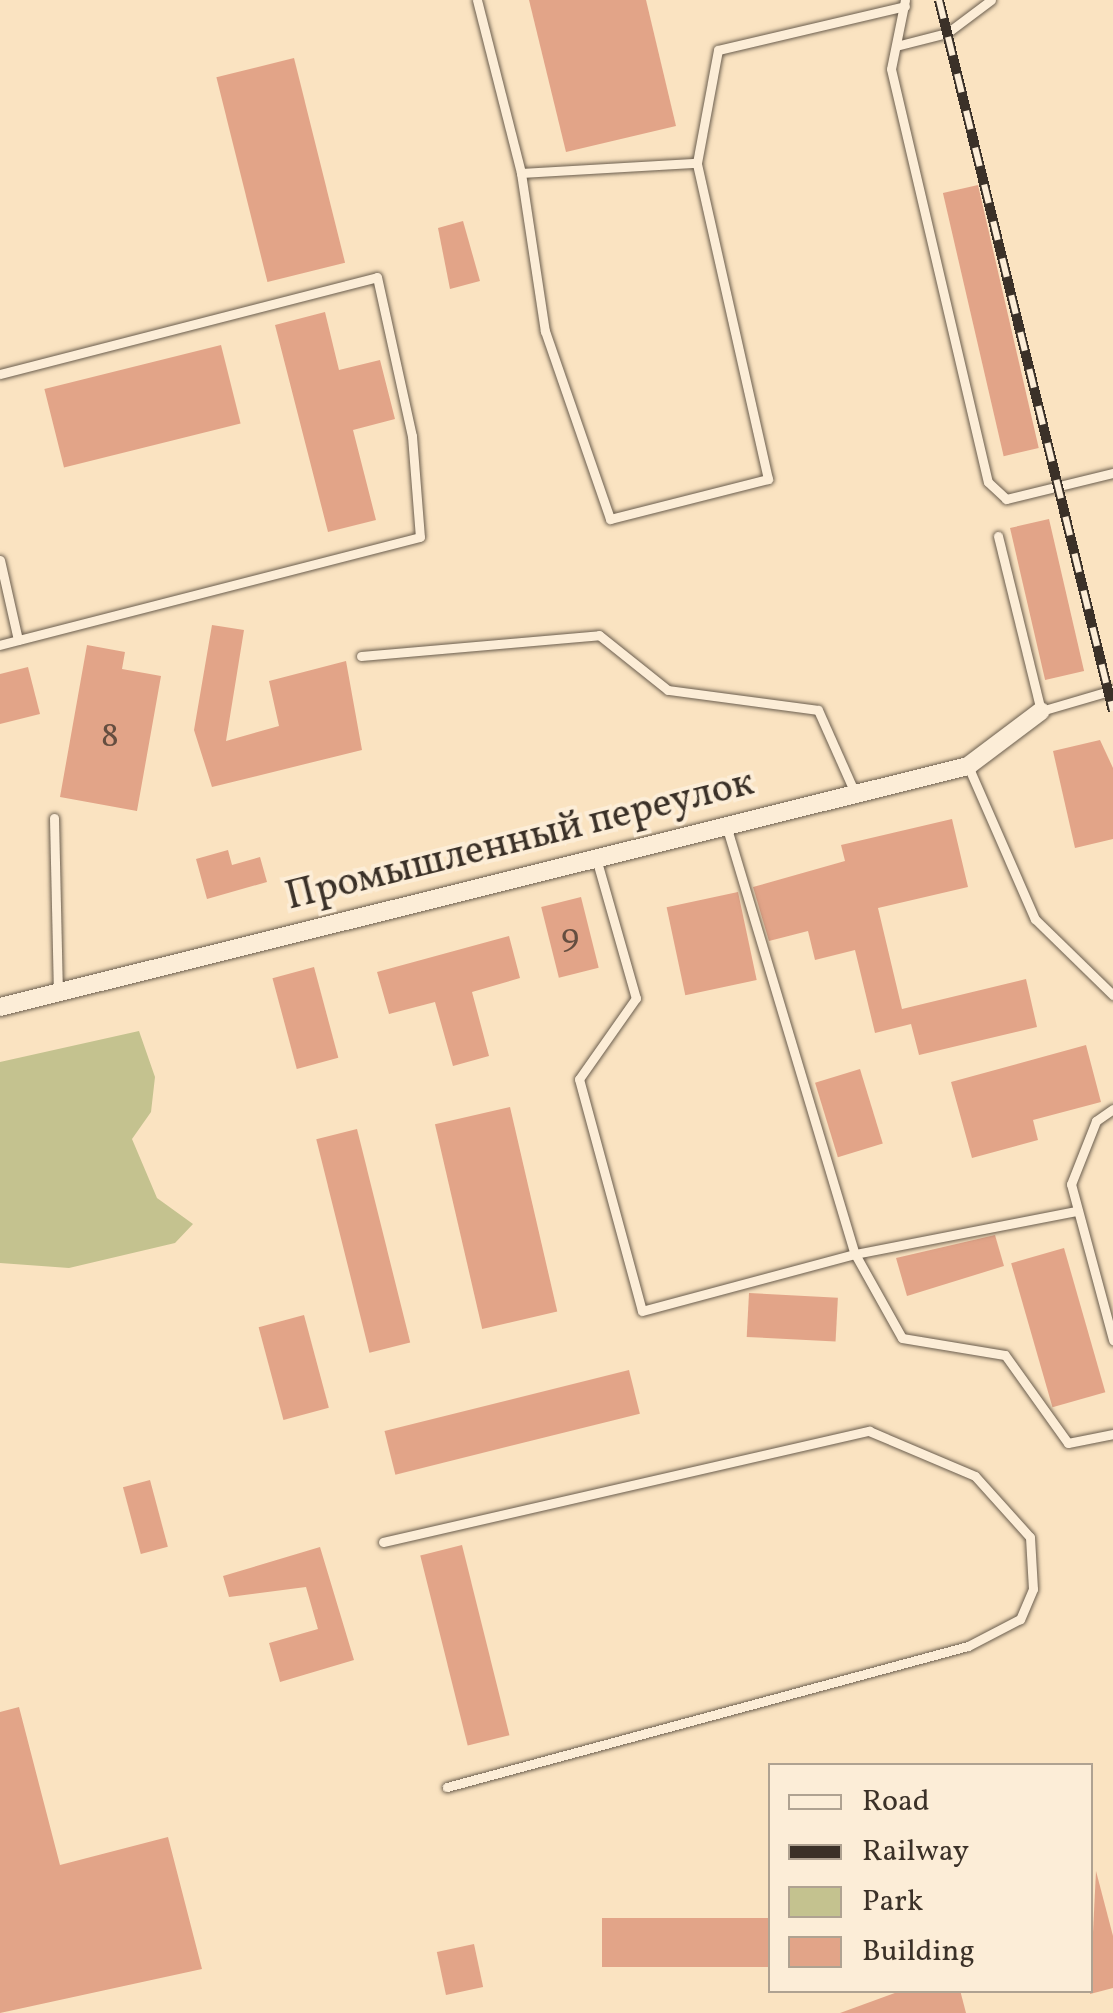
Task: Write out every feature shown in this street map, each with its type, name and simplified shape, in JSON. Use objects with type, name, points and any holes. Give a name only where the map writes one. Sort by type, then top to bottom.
[{"type":"street","name":"Промышленный переулок","points":[[0,1007],[968,766],[1041,711]]},
{"type":"lane","points":[[477,0],[521,173],[546,331],[610,519],[768,479],[698,163],[718,50],[905,3],[891,68],[913,188],[988,482],[1006,499],[1113,473]]},
{"type":"lane","points":[[896,46],[947,33],[991,0]]},
{"type":"lane","points":[[521,173],[698,163]]},
{"type":"lane","points":[[0,374],[377,277],[412,436],[420,537],[0,645]]},
{"type":"lane","points":[[998,536],[1041,711],[1113,690]]},
{"type":"lane","points":[[0,560],[18,640]]},
{"type":"lane","points":[[361,656],[599,635],[668,690],[818,710],[856,794]]},
{"type":"lane","points":[[968,766],[1035,919],[1113,995]]},
{"type":"lane","points":[[54,818],[58,992]]},
{"type":"lane","points":[[726,826],[855,1254],[902,1338],[1005,1356],[1068,1442],[1113,1434]]},
{"type":"lane","points":[[596,858],[636,998],[579,1079],[642,1311],[855,1254],[1078,1211]]},
{"type":"lane","points":[[1113,1109],[1096,1121],[1070,1184],[1113,1340]]},
{"type":"lane","points":[[384,1542],[869,1431],[975,1476],[1030,1537],[1033,1589],[1020,1619],[968,1646],[447,1787]]},
{"type":"green space","points":[[139,1031],[155,1077],[151,1112],[132,1139],[157,1198],[193,1224],[175,1243],[69,1268],[0,1263],[0,1062]]},
{"type":"building","points":[[529,0],[646,0],[676,126],[566,152]]},
{"type":"building","points":[[294,58],[345,263],[267,282],[216,77]]},
{"type":"building","points":[[978,185],[1039,448],[1004,456],[943,193]]},
{"type":"building","points":[[463,221],[480,281],[450,289],[438,228]]},
{"type":"building","points":[[325,312],[339,370],[380,360],[395,419],[353,430],[376,520],[328,532],[275,325]]},
{"type":"building","points":[[221,345],[241,424],[64,468],[44,389]]},
{"type":"building","points":[[1049,519],[1084,671],[1045,680],[1010,528]]},
{"type":"building","points":[[212,625],[244,630],[226,741],[279,726],[269,681],[346,661],[362,750],[212,787],[194,730]]},
{"type":"building","points":[[87,645],[125,652],[122,669],[161,676],[137,811],[60,797]]},
{"type":"building","points":[[28,667],[40,714],[0,724],[0,674]]},
{"type":"building","points":[[1100,740],[1113,768],[1113,839],[1075,848],[1053,751]]},
{"type":"building","points":[[952,819],[968,887],[878,908],[902,1009],[1026,979],[1037,1027],[919,1055],[911,1024],[875,1033],[855,950],[815,960],[808,931],[769,941],[753,887],[845,861],[841,845]]},
{"type":"building","points":[[228,850],[232,865],[260,857],[267,882],[207,899],[196,859]]},
{"type":"building","points":[[738,892],[757,980],[685,995],[667,907]]},
{"type":"building","points":[[581,897],[599,968],[559,978],[541,907]]},
{"type":"building","points":[[509,936],[520,978],[472,992],[489,1056],[453,1066],[435,1002],[389,1014],[377,972]]},
{"type":"building","points":[[314,967],[338,1058],[297,1069],[272,978]]},
{"type":"building","points":[[1086,1045],[1101,1102],[1033,1120],[1038,1140],[972,1158],[951,1082]]},
{"type":"building","points":[[860,1069],[883,1144],[838,1157],[815,1083]]},
{"type":"building","points":[[510,1107],[557,1312],[482,1329],[435,1124]]},
{"type":"building","points":[[357,1129],[410,1342],[369,1353],[316,1139]]},
{"type":"building","points":[[995,1235],[1004,1266],[907,1296],[896,1258]]},
{"type":"building","points":[[1064,1248],[1105,1392],[1052,1407],[1011,1263]]},
{"type":"building","points":[[749,1293],[838,1298],[836,1342],[747,1337]]},
{"type":"building","points":[[304,1315],[329,1408],[283,1420],[259,1327]]},
{"type":"building","points":[[629,1370],[640,1414],[395,1475],[384,1431]]},
{"type":"building","points":[[150,1480],[168,1547],[141,1554],[123,1487]]},
{"type":"building","points":[[462,1545],[509,1735],[468,1746],[420,1555]]},
{"type":"building","points":[[320,1547],[354,1660],[280,1682],[269,1643],[318,1629],[306,1587],[229,1597],[223,1576]]},
{"type":"building","points":[[19,1707],[60,1865],[168,1837],[202,1969],[0,2013],[0,1712]]},
{"type":"building","points":[[1096,1871],[1113,1936],[1113,1988],[1090,1994],[1093,1993]]},
{"type":"building","points":[[602,1918],[768,1918],[768,1967],[602,1967]]},
{"type":"building","points":[[474,1944],[483,1987],[446,1995],[437,1952]]},
{"type":"building","points":[[895,1993],[961,1993],[966,2013],[840,2013]]},
{"type":"railway","points":[[939,0],[1113,711]]}]
